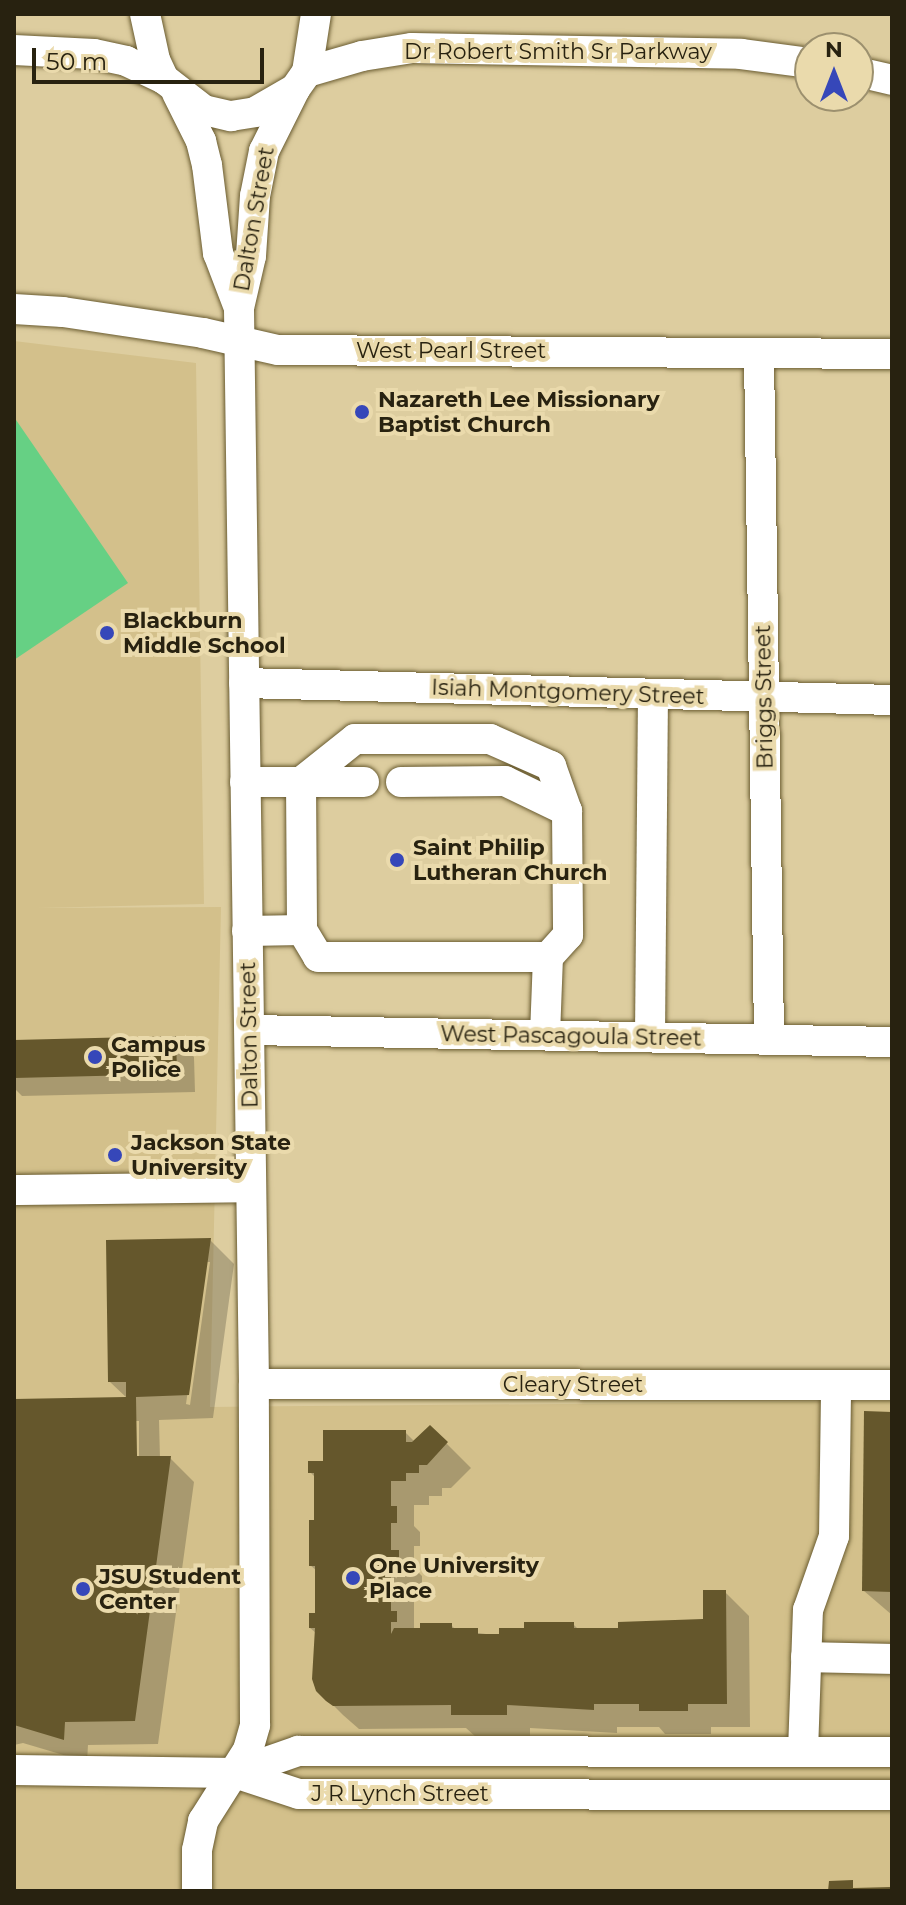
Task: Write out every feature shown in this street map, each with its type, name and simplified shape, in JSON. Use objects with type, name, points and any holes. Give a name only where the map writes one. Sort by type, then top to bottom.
[{"type":"street","name":"Dalton Street","points":[[145,14],[155,60],[201,141],[218,253],[239,308]]},
{"type":"street","name":"Dalton Street","points":[[197,1891],[197,1850],[203,1821],[248,1750],[255,1725],[254,1384],[239,308],[251,256],[255,196],[264,151],[301,80],[316,14]]},
{"type":"street","name":"Dr Robert Smith Sr Parkway","points":[[170,86],[204,110],[231,116],[255,112],[301,80],[362,56],[412,48],[741,54],[794,61]]},
{"type":"street","points":[[14,50],[94,54],[126,61],[170,86]]},
{"type":"street","name":"West Pearl Street","points":[[14,309],[63,312],[203,333],[278,350],[892,354]]},
{"type":"street","name":"Briggs Street","points":[[759,354],[769,1039]]},
{"type":"street","name":"Isiah Montgomery Street","points":[[244,683],[892,700]]},
{"type":"street","points":[[650,1037],[653,694]]},
{"type":"street","points":[[301,782],[355,739],[490,739],[551,766],[567,811],[568,935],[548,957],[545,1035]]},
{"type":"street","points":[[401,782],[505,781],[567,811]]},
{"type":"street","points":[[245,782],[364,782]]},
{"type":"street","points":[[301,782],[302,930],[318,957],[548,957]]},
{"type":"street","points":[[247,931],[302,930]]},
{"type":"street","name":"West Pascagoula Street","points":[[250,1030],[892,1042]]},
{"type":"street","points":[[14,1190],[251,1187]]},
{"type":"street","name":"Cleary Street","points":[[254,1384],[892,1385]]},
{"type":"street","points":[[803,1752],[808,1610],[834,1536],[836,1385]]},
{"type":"street","points":[[806,1657],[892,1659]]},
{"type":"street","name":"J R Lynch Street","points":[[235,1773],[298,1751],[892,1752]]},
{"type":"street","points":[[14,1770],[235,1773]]},
{"type":"street","name":"J R Lynch Street","points":[[235,1773],[299,1794],[892,1795]]},
{"type":"shaded area","name":"Jackson State University","points":[[14,341],[196,363],[204,904],[37,908],[221,907],[210,1407],[892,1401],[892,1891],[14,1891]]},
{"type":"green space","points":[[14,417],[128,583],[14,660]]},
{"type":"building","name":"Campus Police","points":[[176,1036],[177,1074],[14,1078],[14,1040]]},
{"type":"building","name":"JSU Student Center","points":[[211,1238],[189,1395],[136,1397],[137,1456],[171,1456],[135,1721],[65,1722],[64,1740],[14,1725],[14,1399],[126,1397],[126,1382],[108,1382],[106,1240]]},
{"type":"building","points":[[864,1411],[892,1412],[892,1592],[862,1591]]},
{"type":"building","name":"One University Place","points":[[430,1425],[448,1442],[427,1465],[419,1465],[419,1473],[406,1473],[406,1481],[391,1481],[391,1506],[397,1506],[397,1523],[391,1523],[391,1550],[399,1550],[399,1561],[391,1561],[391,1611],[397,1611],[397,1622],[391,1622],[391,1634],[394,1628],[420,1628],[420,1623],[452,1623],[452,1628],[478,1628],[478,1634],[499,1634],[499,1628],[524,1628],[524,1622],[574,1622],[574,1628],[618,1628],[618,1622],[703,1619],[703,1590],[726,1590],[727,1704],[688,1704],[688,1711],[639,1711],[639,1704],[594,1704],[594,1710],[507,1705],[507,1715],[451,1715],[451,1705],[333,1706],[326,1701],[316,1691],[312,1679],[315,1628],[309,1628],[309,1613],[315,1613],[315,1566],[309,1566],[309,1520],[314,1520],[314,1473],[308,1473],[308,1461],[323,1461],[323,1430],[406,1430],[406,1442],[412,1442]]},
{"type":"building","points":[[853,1880],[853,1888],[892,1887],[892,1891],[828,1891],[829,1881]]},
{"type":"place","name":"Nazareth Lee Missionary Baptist Church","points":[[362,412]]},
{"type":"place","name":"Blackburn Middle School","points":[[107,633]]},
{"type":"place","name":"Saint Philip Lutheran Church","points":[[397,860]]},
{"type":"place","name":"Campus Police","points":[[95,1057]]},
{"type":"place","name":"Jackson State University","points":[[115,1155]]},
{"type":"place","name":"One University Place","points":[[353,1578]]},
{"type":"place","name":"JSU Student Center","points":[[83,1589]]}]
